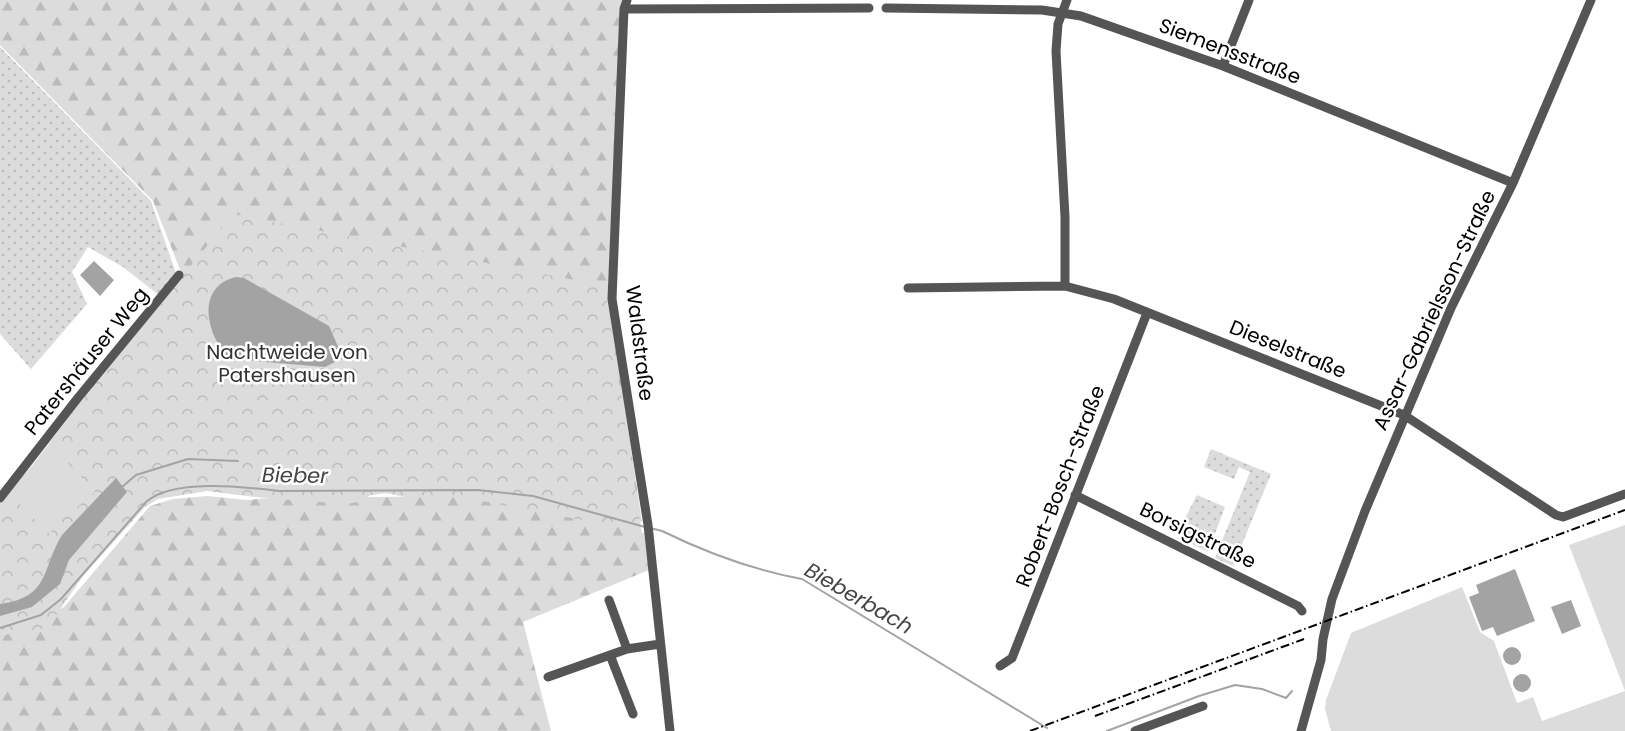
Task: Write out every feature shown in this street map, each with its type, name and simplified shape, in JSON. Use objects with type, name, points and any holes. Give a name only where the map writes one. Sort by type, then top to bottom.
[{"type":"street","points":[[1065,286],[1065,217],[1056,51],[1058,24],[1067,0]]},
{"type":"street","points":[[1223,66],[1249,0]]},
{"type":"street","name":"Assar-Gabrielsson-Straße","points":[[1301,731],[1321,660],[1332,599],[1344,565],[1404,415],[1451,308],[1513,183],[1591,0]]},
{"type":"street","name":"Waldstraße","points":[[670,731],[648,529],[612,299],[626,4],[869,8]]},
{"type":"street","name":"Siemensstraße","points":[[886,8],[1042,10],[1081,16],[1223,66],[1513,183]]},
{"type":"street","name":"Patershäuser Weg","points":[[0,498],[77,399],[179,275]]},
{"type":"street","name":"Dieselstraße","points":[[908,288],[1065,286],[1114,299],[1404,415],[1556,515],[1563,517],[1625,494]]},
{"type":"street","name":"Robert-Bosch-Straße","points":[[1000,666],[1012,658],[1147,313]]},
{"type":"street","name":"Borsigstraße","points":[[1075,495],[1267,590],[1298,606],[1302,611]]},
{"type":"street","points":[[609,600],[627,649]]},
{"type":"street","points":[[548,677],[627,649],[660,644]]},
{"type":"street","points":[[610,655],[633,714]]},
{"type":"street","points":[[1135,731],[1203,706]]},
{"type":"green space","points":[[0,0],[622,0],[608,292],[642,522],[533,493],[336,482],[181,272],[153,201],[0,45]]},
{"type":"green space","points":[[0,47],[151,201],[177,276],[160,296],[123,267],[88,247],[72,272],[87,304],[31,369],[0,334]]},
{"type":"green space","name":"Nachtweide von Patershausen","points":[[238,215],[601,285],[606,296],[642,534],[632,533],[624,528],[466,498],[405,497],[386,493],[371,495],[358,502],[347,504],[207,491],[158,499],[145,507],[83,576],[48,627],[26,633],[0,635],[0,500],[32,466],[96,381],[230,218]]},
{"type":"green space","points":[[50,444],[95,492],[54,527],[50,534],[9,494]]},
{"type":"green space","points":[[1211,449],[1271,474],[1233,566],[1215,558],[1250,472],[1239,467],[1234,479],[1204,467]]},
{"type":"green space","points":[[1197,495],[1225,507],[1208,552],[1181,539],[1178,532]]},
{"type":"green space","points":[[207,496],[247,500],[479,496],[533,505],[644,533],[649,570],[523,622],[551,731],[0,731],[0,630],[21,629],[64,607],[150,506],[173,499]]},
{"type":"green space","points":[[1625,525],[1625,691],[1569,545]]},
{"type":"green space","points":[[1462,587],[1480,632],[1494,641],[1517,703],[1533,697],[1542,721],[1625,691],[1625,731],[1331,731],[1325,709],[1326,700],[1351,633]]},
{"type":"shaded area","points":[[94,261],[114,280],[100,296],[80,275]]},
{"type":"shaded area","points":[[236,277],[244,278],[329,326],[340,351],[335,362],[325,367],[230,359],[215,338],[209,314],[214,291],[223,282]]},
{"type":"shaded area","points":[[116,478],[127,492],[69,560],[60,584],[32,607],[0,616],[0,604],[28,595],[36,588],[42,580],[62,535]]},
{"type":"shaded area","points":[[1515,569],[1535,621],[1497,636],[1493,627],[1482,631],[1469,597],[1479,593],[1476,585]]},
{"type":"shaded area","points":[[1571,600],[1581,626],[1562,634],[1551,607]]},
{"type":"shaded area","points":[[1508,647],[1516,647],[1521,652],[1519,663],[1508,665],[1503,660],[1503,652]]},
{"type":"shaded area","points":[[1518,674],[1526,674],[1531,679],[1529,690],[1518,692],[1513,687],[1513,679]]},
{"type":"waterway","points":[[122,487],[136,475],[188,459],[238,461]]},
{"type":"waterway","name":"Bieber","points":[[0,628],[41,615],[61,599],[146,502],[158,494],[191,487],[210,486],[280,491],[478,490],[533,496],[645,527]]},
{"type":"waterway","name":"Bieberbach","points":[[650,528],[730,560],[802,579],[1047,728]]},
{"type":"waterway","name":"Bieberbach","points":[[1107,731],[1199,696],[1235,685],[1262,689],[1286,698]]},
{"type":"waterway","points":[[1286,698],[1292,691]]},
{"type":"railway","points":[[1030,731],[1625,510]]},
{"type":"railway","points":[[1095,716],[1304,639]]}]
